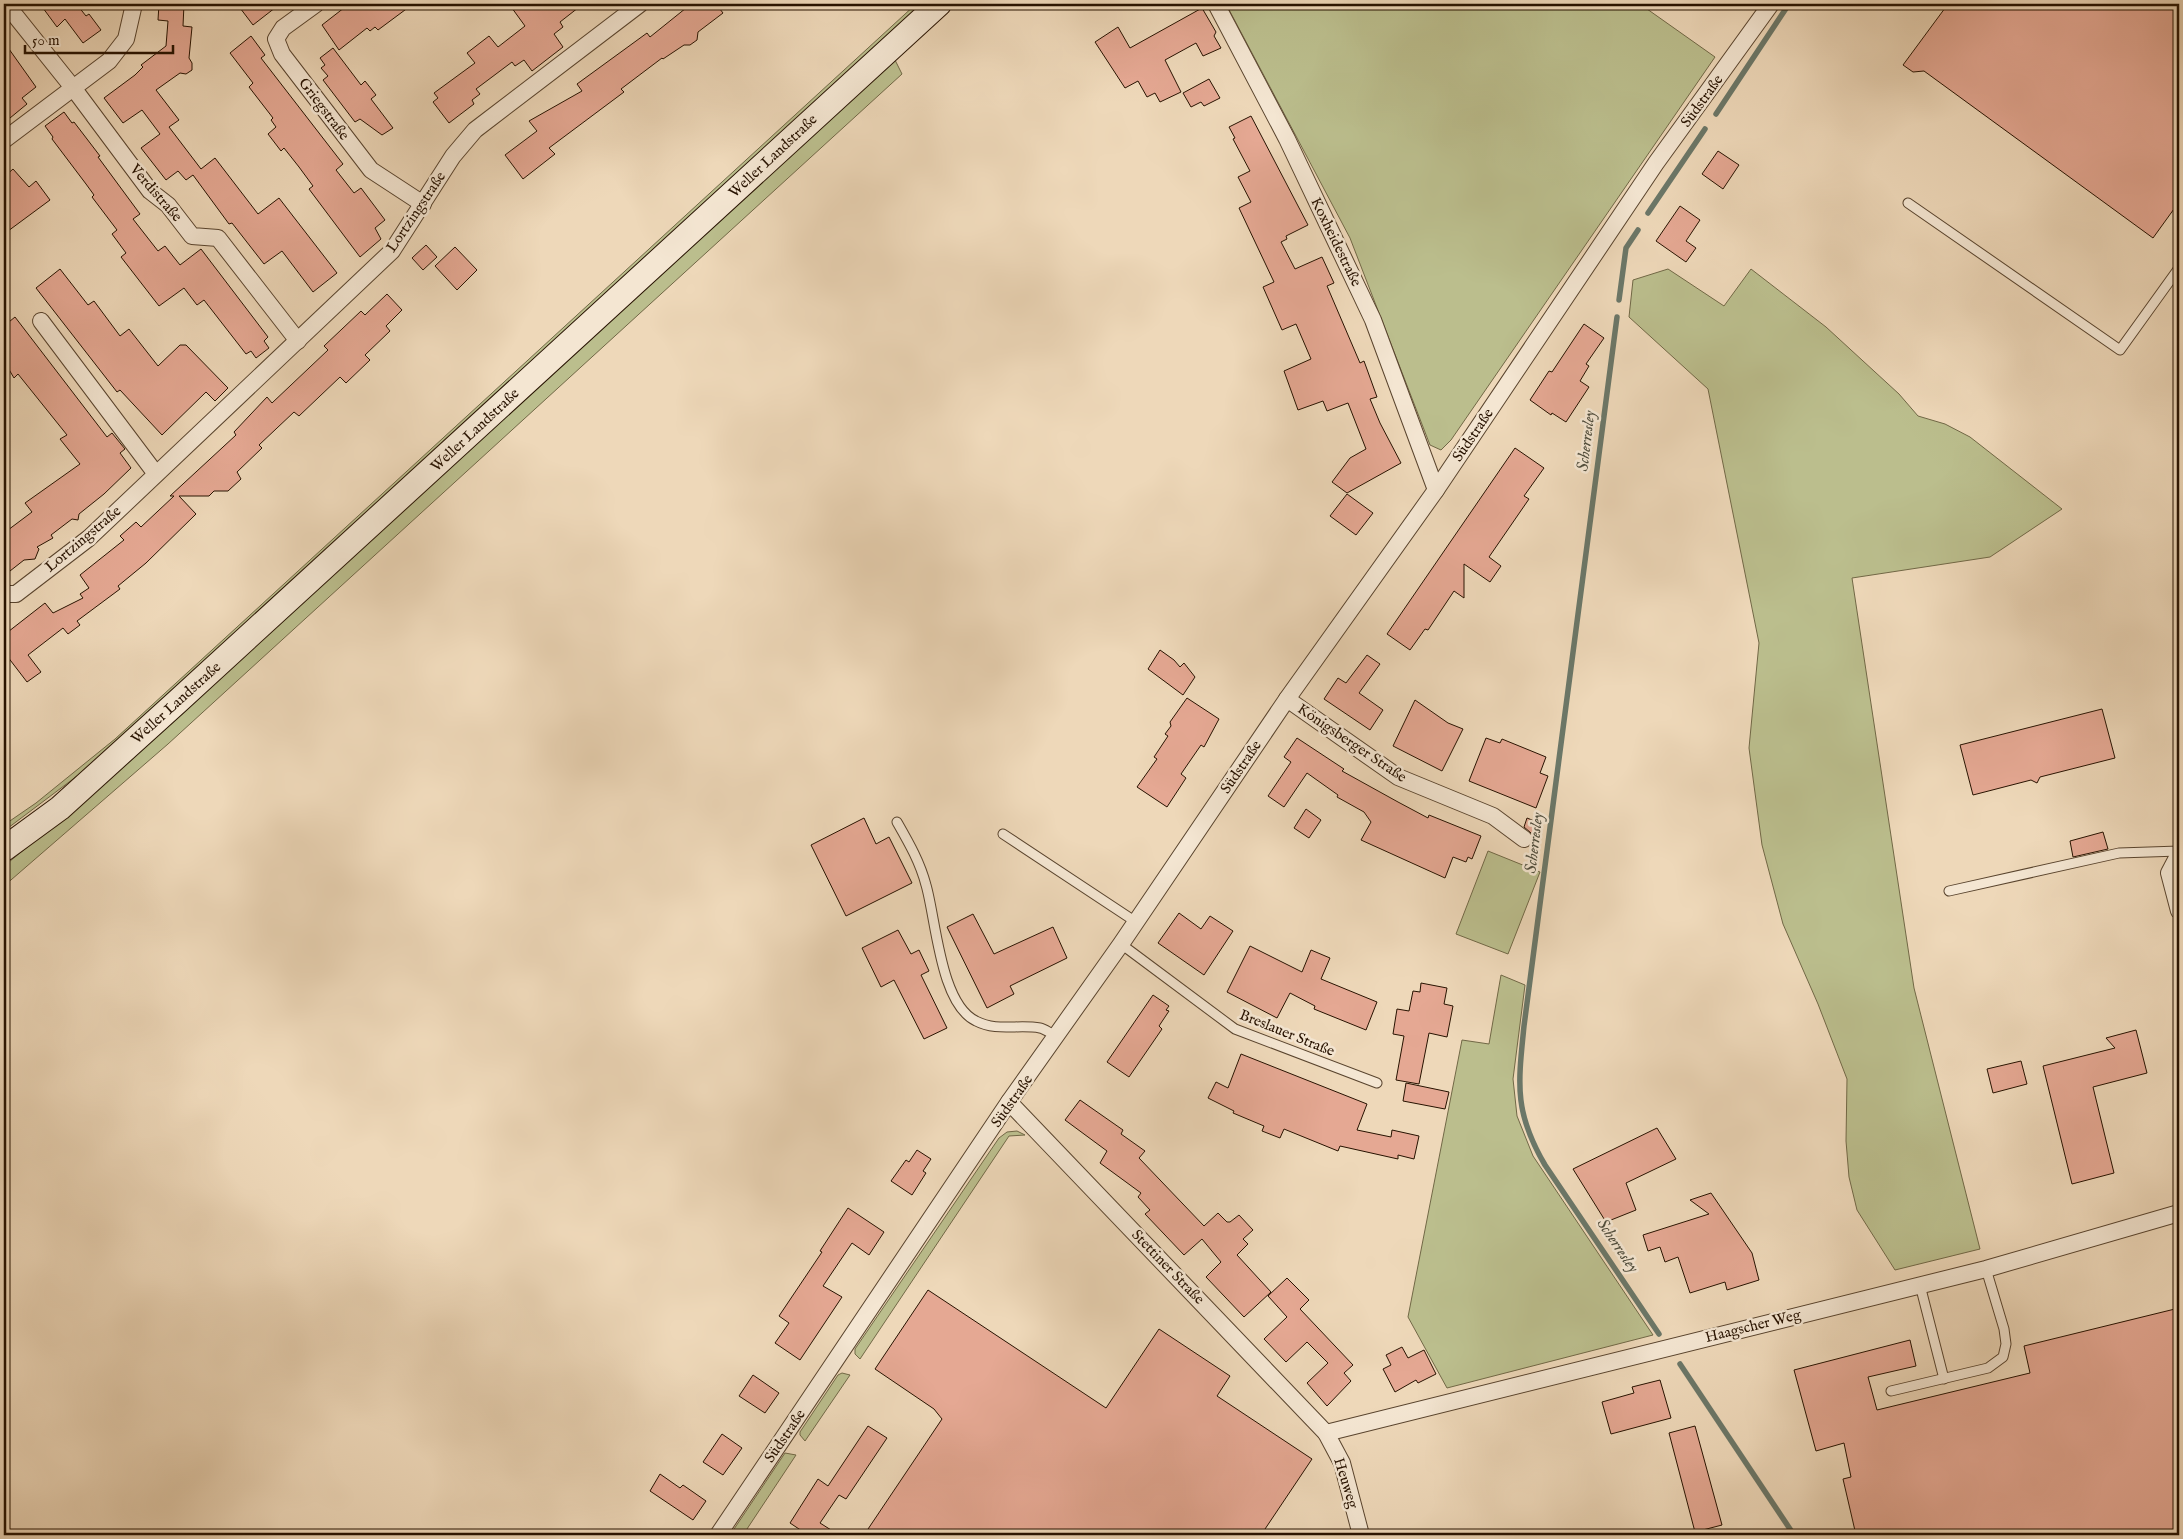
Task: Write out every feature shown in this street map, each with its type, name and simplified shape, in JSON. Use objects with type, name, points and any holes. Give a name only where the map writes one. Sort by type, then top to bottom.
[{"type":"main road","name":"Weller Landstraße","points":[[4,849],[60,808],[939,4]]},
{"type":"street","name":"Verdistraße","points":[[6,4],[74,89],[150,191],[168,204],[192,236],[218,238],[298,341]]},
{"type":"street","points":[[4,140],[109,61],[126,39],[134,4]]},
{"type":"street","name":"Griegstraße","points":[[316,4],[283,28],[276,39],[282,54],[371,170],[423,204]]},
{"type":"street","name":"Lortzingstraße","points":[[4,594],[16,594],[89,538],[392,251],[453,156],[475,130],[640,4]]},
{"type":"street","name":"Koxheidestraße","points":[[1216,4],[1287,139],[1374,320],[1436,490]]},
{"type":"street","name":"Südstraße","points":[[718,1535],[1009,1102],[1121,944],[1287,699],[1436,490],[1656,163],[1771,4]]},
{"type":"street","points":[[40,321],[156,474]]},
{"type":"street","name":"Königsberger Straße","points":[[1287,699],[1398,777],[1493,816],[1524,839]]},
{"type":"street","points":[[2179,852],[2169,873],[2179,911]]},
{"type":"street","name":"Stettiner Straße","points":[[1009,1102],[1326,1433]]},
{"type":"street","name":"Haagscher Weg","points":[[1326,1433],[1986,1269],[2179,1213]]},
{"type":"street","name":"Heuweg","points":[[1326,1433],[1342,1463],[1361,1535]]},
{"type":"lane","points":[[1908,203],[2120,350],[2179,268]]},
{"type":"lane","points":[[897,822],[917,858],[926,886],[936,942],[954,997],[964,1012],[974,1020],[989,1027],[1041,1028],[1057,1036]]},
{"type":"lane","points":[[1003,834],[1136,922]]},
{"type":"lane","points":[[1950,891],[2119,853],[2179,852]]},
{"type":"lane","name":"Breslauer Straße","points":[[1121,944],[1235,1029],[1377,1083]]},
{"type":"lane","points":[[1891,1391],[1988,1368],[2002,1357],[2006,1344],[2004,1329],[1986,1269]]},
{"type":"lane","points":[[1920,1285],[1944,1379]]},
{"type":"green space","points":[[916,4],[924,4],[85,770],[4,831],[4,825],[36,803],[115,739]]},
{"type":"green space","points":[[1226,4],[1640,4],[1715,57],[1451,440],[1441,450],[1430,445],[1350,238]]},
{"type":"green space","points":[[894,58],[902,74],[168,744],[4,886],[4,866],[68,814],[188,708]]},
{"type":"green space","points":[[1668,269],[1724,306],[1751,269],[1826,327],[1899,394],[1918,416],[1945,424],[1970,437],[2062,509],[1990,557],[1852,578],[1914,988],[1980,1249],[1895,1270],[1857,1210],[1849,1177],[1846,1141],[1847,1079],[1818,1004],[1783,924],[1762,845],[1749,748],[1759,643],[1708,389],[1629,317],[1633,280]]},
{"type":"green space","points":[[1488,851],[1540,872],[1508,954],[1456,934]]},
{"type":"green space","points":[[1501,975],[1525,985],[1513,1079],[1517,1116],[1533,1156],[1653,1335],[1447,1388],[1408,1317],[1462,1040],[1489,1044]]},
{"type":"green space","points":[[1017,1131],[1025,1135],[1009,1136],[860,1359],[855,1354],[855,1349],[999,1138],[1007,1132]]},
{"type":"green space","points":[[842,1373],[850,1375],[805,1441],[800,1432],[838,1375]]},
{"type":"green space","points":[[785,1453],[796,1455],[743,1535],[730,1535]]},
{"type":"building","points":[[40,4],[81,4],[78,6],[86,16],[89,14],[101,30],[83,43],[65,19],[57,27]]},
{"type":"building","points":[[159,4],[184,4],[183,26],[192,27],[189,58],[192,63],[192,70],[186,74],[180,73],[156,90],[179,120],[169,127],[201,169],[215,158],[258,214],[279,198],[337,273],[313,292],[282,251],[264,264],[232,223],[229,224],[193,175],[186,180],[178,171],[166,180],[141,148],[160,134],[142,110],[123,123],[104,98],[135,75],[143,67],[141,65],[166,46],[168,21],[158,20]]},
{"type":"building","points":[[237,4],[280,4],[253,25]]},
{"type":"building","points":[[349,4],[413,4],[378,30],[375,27],[370,31],[367,28],[339,50],[322,25]]},
{"type":"building","points":[[509,4],[583,4],[560,22],[563,27],[554,34],[563,47],[532,71],[524,60],[515,66],[512,62],[476,89],[480,94],[472,100],[474,104],[449,123],[433,102],[438,98],[434,93],[475,63],[467,53],[489,36],[498,47],[525,26]]},
{"type":"building","points":[[691,4],[716,4],[723,13],[698,32],[697,40],[662,58],[621,89],[624,92],[549,148],[555,154],[523,179],[505,155],[537,131],[529,121],[582,91],[577,84],[647,33],[650,37]]},
{"type":"building","points":[[1948,4],[2179,4],[2179,202],[2153,238],[1924,71],[1913,72],[1903,65]]},
{"type":"building","points":[[1202,8],[1216,32],[1214,36],[1221,48],[1203,56],[1196,43],[1165,60],[1181,92],[1160,102],[1155,93],[1147,97],[1138,81],[1125,88],[1095,42],[1118,27],[1130,48]]},
{"type":"building","points":[[251,36],[265,55],[261,58],[343,164],[336,170],[354,193],[361,188],[385,220],[375,228],[381,239],[360,257],[309,189],[313,186],[299,167],[284,148],[281,151],[268,134],[276,127],[271,120],[273,118],[249,87],[253,83],[230,53]]},
{"type":"building","points":[[4,42],[36,87],[22,98],[27,104],[10,118],[4,110]]},
{"type":"building","points":[[333,48],[361,85],[365,81],[376,95],[371,99],[393,128],[382,135],[360,119],[355,122],[323,80],[328,76],[321,68],[325,65],[320,58]]},
{"type":"building","points":[[1209,79],[1220,98],[1204,106],[1201,102],[1191,107],[1183,93]]},
{"type":"building","points":[[64,112],[100,156],[98,157],[140,214],[133,219],[158,251],[165,246],[180,265],[201,249],[268,337],[264,341],[269,348],[256,358],[251,351],[246,354],[204,300],[197,305],[184,288],[159,306],[121,257],[126,253],[112,234],[117,230],[92,197],[94,195],[52,139],[53,137],[45,126]]},
{"type":"building","points":[[1251,116],[1308,225],[1286,236],[1287,239],[1281,242],[1295,269],[1322,257],[1334,283],[1327,286],[1360,363],[1364,361],[1377,397],[1370,399],[1401,463],[1347,493],[1332,482],[1350,458],[1366,449],[1348,403],[1327,411],[1323,401],[1298,410],[1284,371],[1311,359],[1296,324],[1282,330],[1263,287],[1274,282],[1239,208],[1251,202],[1238,177],[1250,171],[1233,139],[1235,138],[1229,127]]},
{"type":"building","points":[[1718,151],[1739,165],[1723,189],[1702,174]]},
{"type":"building","points":[[13,169],[29,187],[36,181],[50,200],[4,234],[4,177]]},
{"type":"building","points":[[1680,206],[1700,220],[1686,241],[1696,248],[1686,262],[1656,241]]},
{"type":"building","points":[[426,245],[437,257],[423,270],[412,258]]},
{"type":"building","points":[[455,247],[477,270],[457,290],[435,266]]},
{"type":"building","points":[[60,269],[88,305],[94,301],[120,336],[129,329],[158,366],[180,345],[186,345],[228,388],[215,401],[206,392],[162,435],[120,390],[117,392],[36,288]]},
{"type":"building","points":[[387,294],[402,310],[386,326],[390,331],[365,355],[370,360],[346,383],[340,377],[299,416],[294,412],[259,445],[262,448],[237,472],[241,479],[228,491],[214,491],[209,496],[179,496],[196,514],[146,563],[118,586],[120,589],[77,621],[80,625],[68,634],[63,628],[28,655],[41,672],[27,682],[4,652],[4,635],[45,603],[53,613],[83,598],[80,594],[89,588],[80,575],[124,540],[120,536],[136,522],[141,527],[174,496],[170,496],[236,435],[234,432],[267,397],[272,403],[328,350],[324,346],[361,311],[365,315]]},
{"type":"building","points":[[15,317],[107,437],[112,433],[125,449],[120,453],[131,468],[104,494],[79,514],[78,520],[72,519],[51,535],[53,538],[37,547],[39,549],[35,559],[24,560],[10,571],[4,563],[4,533],[32,512],[25,503],[80,464],[60,439],[67,435],[18,374],[14,378],[4,361],[4,326]]},
{"type":"building","points":[[1584,324],[1604,338],[1586,364],[1589,366],[1580,381],[1589,387],[1566,422],[1552,413],[1551,415],[1530,400],[1549,371],[1552,372]]},
{"type":"building","points":[[1515,448],[1544,468],[1524,496],[1529,499],[1489,557],[1501,566],[1490,582],[1464,564],[1464,598],[1454,591],[1428,630],[1425,629],[1410,650],[1387,634]]},
{"type":"building","points":[[1347,494],[1373,513],[1356,535],[1330,516]]},
{"type":"building","points":[[1160,650],[1180,667],[1184,663],[1195,677],[1183,695],[1148,669]]},
{"type":"building","points":[[1367,655],[1380,664],[1359,693],[1383,710],[1370,730],[1324,699],[1338,678],[1346,683]]},
{"type":"building","points":[[1187,698],[1219,719],[1204,747],[1201,745],[1181,774],[1186,778],[1167,807],[1137,787],[1157,759],[1154,757],[1168,736],[1165,734],[1171,726],[1170,722]]},
{"type":"building","points":[[1415,700],[1448,723],[1463,729],[1442,771],[1393,746]]},
{"type":"building","points":[[2102,709],[2115,758],[2040,777],[2037,783],[2031,780],[1973,795],[1960,745]]},
{"type":"building","points":[[1297,738],[1344,769],[1342,771],[1428,818],[1429,815],[1481,836],[1472,859],[1468,857],[1466,862],[1453,857],[1445,878],[1361,840],[1371,822],[1364,812],[1337,797],[1338,795],[1307,773],[1284,807],[1268,796],[1291,762],[1284,757]]},
{"type":"building","points":[[1486,738],[1500,743],[1502,739],[1546,757],[1540,773],[1548,776],[1536,808],[1469,781]]},
{"type":"building","points":[[1306,809],[1321,820],[1309,838],[1294,828]]},
{"type":"building","points":[[864,818],[876,844],[889,837],[912,883],[846,916],[811,845]]},
{"type":"building","points":[[1527,818],[1542,824],[1537,838],[1524,827]]},
{"type":"building","points":[[2103,832],[2108,849],[2073,857],[2070,841]]},
{"type":"building","points":[[1179,913],[1201,929],[1210,916],[1233,931],[1204,975],[1158,943]]},
{"type":"building","points":[[973,914],[994,954],[1053,927],[1067,958],[1010,986],[1014,994],[987,1008],[947,927]]},
{"type":"building","points":[[898,930],[911,954],[919,950],[929,971],[921,975],[947,1028],[924,1039],[894,980],[881,987],[862,948]]},
{"type":"building","points":[[1250,946],[1302,972],[1311,950],[1330,958],[1321,979],[1377,1002],[1366,1030],[1314,1009],[1315,1006],[1290,993],[1277,1018],[1227,992]]},
{"type":"building","points":[[1421,983],[1447,988],[1444,1004],[1453,1006],[1447,1037],[1429,1033],[1419,1084],[1396,1080],[1404,1036],[1393,1034],[1397,1009],[1409,1011],[1413,991],[1420,992]]},
{"type":"building","points":[[1153,995],[1169,1006],[1166,1010],[1169,1011],[1159,1026],[1162,1029],[1129,1077],[1107,1062]]},
{"type":"building","points":[[2136,1030],[2147,1073],[2093,1087],[2114,1173],[2072,1184],[2043,1066],[2115,1048],[2106,1038]]},
{"type":"building","points":[[1241,1054],[1367,1104],[1357,1130],[1391,1137],[1392,1130],[1419,1136],[1414,1159],[1398,1155],[1398,1159],[1340,1146],[1338,1151],[1284,1129],[1280,1138],[1262,1131],[1264,1126],[1233,1113],[1234,1111],[1208,1098],[1216,1082],[1228,1088]]},
{"type":"building","points":[[2021,1061],[2027,1084],[1993,1093],[1987,1069]]},
{"type":"building","points":[[1406,1083],[1449,1092],[1445,1109],[1403,1101]]},
{"type":"building","points":[[1080,1100],[1123,1130],[1121,1134],[1145,1151],[1139,1158],[1204,1226],[1218,1213],[1227,1222],[1230,1222],[1239,1215],[1253,1230],[1243,1239],[1248,1244],[1237,1255],[1271,1292],[1244,1317],[1206,1277],[1221,1262],[1202,1239],[1184,1255],[1145,1214],[1150,1210],[1138,1197],[1141,1193],[1100,1163],[1107,1151],[1065,1120]]},
{"type":"building","points":[[1657,1128],[1676,1159],[1626,1183],[1636,1210],[1606,1222],[1573,1169]]},
{"type":"building","points":[[917,1150],[931,1159],[923,1171],[926,1173],[912,1195],[891,1181],[906,1160],[909,1162]]},
{"type":"building","points":[[1711,1193],[1752,1253],[1759,1280],[1727,1290],[1725,1282],[1690,1293],[1678,1257],[1665,1262],[1660,1247],[1648,1251],[1643,1235],[1709,1214],[1690,1200]]},
{"type":"building","points":[[848,1208],[884,1232],[869,1255],[852,1243],[823,1286],[842,1297],[800,1360],[775,1343],[789,1323],[779,1316],[822,1252],[820,1251]]},
{"type":"building","points":[[1287,1278],[1309,1300],[1300,1309],[1353,1365],[1344,1373],[1351,1381],[1327,1406],[1307,1383],[1328,1363],[1307,1342],[1286,1362],[1264,1339],[1287,1317],[1268,1296]]},
{"type":"building","points":[[928,1290],[1106,1408],[1159,1329],[1230,1376],[1217,1396],[1312,1459],[1261,1535],[864,1535],[942,1419],[934,1409],[875,1369]]},
{"type":"building","points":[[2179,1308],[2179,1535],[1856,1535],[1843,1479],[1851,1477],[1844,1443],[1816,1451],[1794,1370],[1910,1340],[1916,1366],[1868,1377],[1877,1410],[2030,1373],[2024,1346]]},
{"type":"building","points":[[1402,1347],[1408,1358],[1424,1350],[1436,1374],[1418,1383],[1416,1380],[1395,1392],[1383,1369],[1391,1365],[1386,1355]]},
{"type":"building","points":[[753,1375],[779,1393],[765,1413],[739,1396]]},
{"type":"building","points":[[1660,1380],[1671,1418],[1611,1434],[1602,1402],[1634,1393],[1632,1387]]},
{"type":"building","points":[[868,1426],[887,1438],[846,1499],[839,1495],[820,1523],[839,1535],[808,1535],[790,1523],[818,1479],[828,1486]]},
{"type":"building","points":[[1695,1426],[1722,1525],[1695,1532],[1669,1433]]},
{"type":"building","points":[[722,1434],[742,1448],[723,1475],[703,1462]]},
{"type":"building","points":[[660,1474],[680,1488],[683,1485],[706,1501],[693,1520],[650,1491]]},
{"type":"waterway","name":"Scherresley","points":[[1716,114],[1789,4]]},
{"type":"waterway","name":"Scherresley","points":[[1648,213],[1705,129]]},
{"type":"waterway","name":"Scherresley","points":[[1619,300],[1626,248],[1638,230]]},
{"type":"waterway","name":"Scherresley","points":[[1617,317],[1524,1026],[1520,1082],[1523,1113],[1535,1146],[1545,1165],[1659,1334]]},
{"type":"waterway","name":"Scherresley","points":[[1680,1364],[1794,1535]]}]
